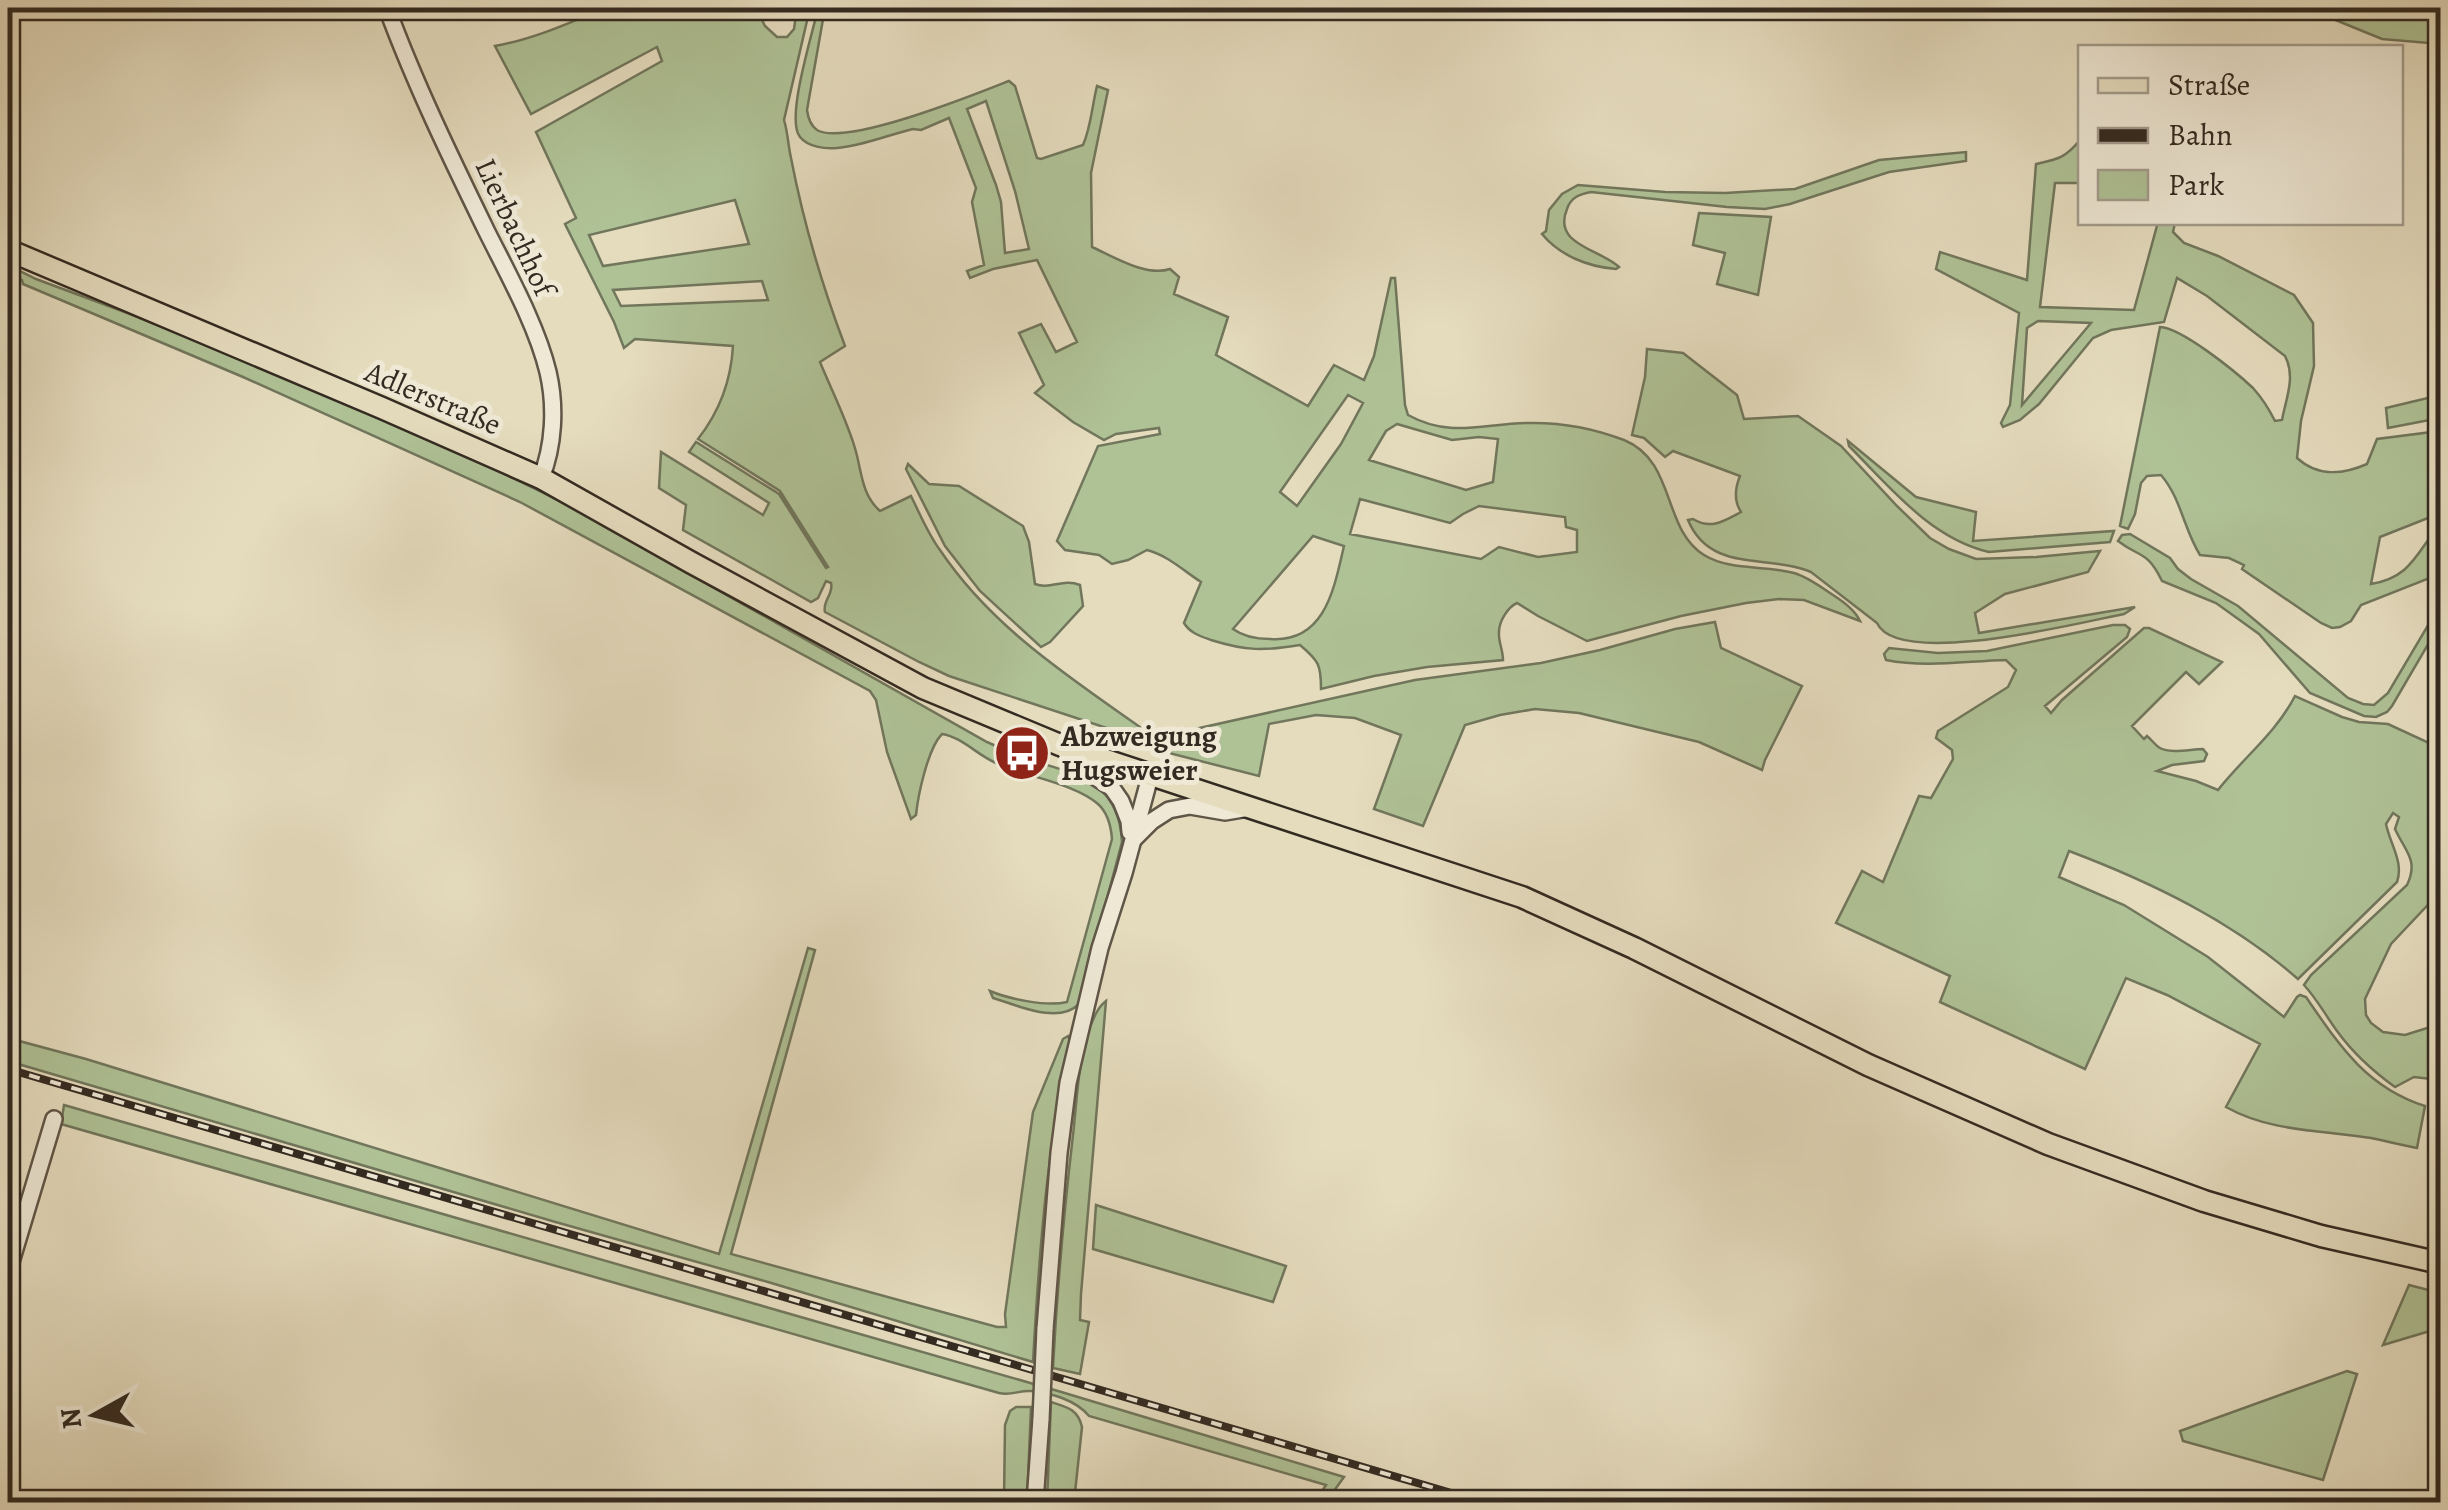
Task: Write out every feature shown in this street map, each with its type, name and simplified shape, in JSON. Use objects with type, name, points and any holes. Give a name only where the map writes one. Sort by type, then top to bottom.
[{"type":"main road","name":"Adlerstraße","points":[[8,250],[541,478],[923,688],[1060,745],[1522,897],[1634,948],[1868,1065],[2048,1144],[2204,1202],[2440,1264]]},
{"type":"street","name":"Lierbachhof","points":[[386,8],[547,367],[552,446],[541,478]]},
{"type":"street","points":[[1060,745],[1078,765],[1112,788],[1130,821],[1131,842]]},
{"type":"street","points":[[1036,1502],[1052,1230],[1068,1083],[1100,948],[1151,773]]},
{"type":"street","points":[[1131,842],[1170,810],[1190,806],[1225,812],[1250,808]]},
{"type":"street","points":[[8,1272],[54,1119]]},
{"type":"green space","points":[[605,8],[756,8],[765,26],[777,37],[787,37],[794,29],[797,8],[810,8],[784,120],[808,229],[845,346],[820,362],[850,434],[869,496],[880,511],[911,496],[936,544],[984,604],[1035,650],[1147,732],[1149,742],[949,676],[825,612],[831,583],[826,581],[818,598],[811,602],[683,530],[686,505],[659,488],[661,452],[763,515],[769,503],[689,452],[696,442],[779,494],[828,567],[780,491],[698,439],[723,395],[733,346],[635,339],[624,348],[565,224],[576,218],[536,132],[662,61],[657,47],[531,114],[495,46],[537,35]],"holes":[[[735,200],[749,244],[603,266],[589,235]],[[762,281],[768,300],[621,306],[613,290]]]},
{"type":"green space","points":[[818,8],[825,8],[807,110],[817,130],[832,133],[882,125],[1009,81],[1015,86],[1037,158],[1041,159],[1083,145],[1097,86],[1108,90],[1091,173],[1092,247],[1141,268],[1170,269],[1179,277],[1174,294],[1228,317],[1216,355],[1308,406],[1334,365],[1364,380],[1374,356],[1391,278],[1395,278],[1408,415],[1452,428],[1563,425],[1624,440],[1653,463],[1681,529],[1704,555],[1736,566],[1799,575],[1845,603],[1860,621],[1804,600],[1779,599],[1681,616],[1587,641],[1517,603],[1507,611],[1499,628],[1503,660],[1427,667],[1321,689],[1318,664],[1300,645],[1245,648],[1196,634],[1184,623],[1201,582],[1175,564],[1147,550],[1112,564],[1099,555],[1065,550],[1057,541],[1098,446],[1160,434],[1159,428],[1116,434],[1104,440],[1035,393],[1044,385],[1019,333],[1041,324],[1056,352],[1077,342],[1037,260],[970,278],[967,271],[984,265],[972,202],[976,188],[949,118],[921,130],[846,147],[817,147],[800,137],[796,127],[798,95]],"holes":[[[986,101],[1029,249],[1005,253],[1001,202],[967,109]],[[1348,395],[1363,403],[1341,444],[1297,506],[1280,492]],[[1397,424],[1452,440],[1498,439],[1493,482],[1466,490],[1369,460],[1386,431]],[[1360,499],[1450,523],[1479,506],[1565,517],[1566,527],[1577,530],[1577,552],[1538,557],[1499,547],[1481,559],[1350,534]],[[1313,536],[1344,546],[1331,595],[1315,623],[1289,638],[1250,637],[1233,629]]]},
{"type":"green space","points":[[2306,8],[2440,9],[2440,44],[2382,39]]},
{"type":"green space","points":[[2078,142],[2078,183],[2055,183],[2040,307],[2134,310],[2157,225],[2175,225],[2173,232],[2184,243],[2294,295],[2313,323],[2314,366],[2297,458],[2322,471],[2348,470],[2367,464],[2377,439],[2440,431],[2440,574],[2361,605],[2351,621],[2332,628],[2242,569],[2244,565],[2229,558],[2200,555],[2161,475],[2147,476],[2141,483],[2128,529],[2120,526],[2160,327],[2195,343],[2234,372],[2256,392],[2275,421],[2282,420],[2288,396],[2290,372],[2285,356],[2177,278],[2164,322],[2111,330],[2093,338],[2039,404],[2020,420],[2003,427],[2001,423],[2010,405],[2019,313],[1936,269],[1940,252],[2027,280],[2036,164],[2061,157]],"holes":[[[2038,321],[2091,323],[2022,405],[2027,328]],[[2433,516],[2436,529],[2410,565],[2394,577],[2371,584],[2380,537]]]},
{"type":"green space","points":[[1966,152],[1966,161],[1889,172],[1765,209],[1591,192],[1576,197],[1567,209],[1566,231],[1580,245],[1619,267],[1616,269],[1576,259],[1542,234],[1549,210],[1562,194],[1578,185],[1665,192],[1795,189],[1879,160]]},
{"type":"green space","points":[[1699,213],[1771,217],[1758,295],[1717,284],[1725,253],[1693,245]]},
{"type":"green space","points":[[8,265],[377,415],[484,464],[564,503],[987,742],[1090,782],[1112,804],[1122,842],[1079,1004],[1060,1013],[1049,1013],[993,998],[990,991],[1049,1004],[1067,1002],[1112,839],[1104,811],[1088,797],[996,763],[942,734],[928,761],[916,815],[911,819],[870,691],[520,502],[243,377],[23,284],[8,273]]},
{"type":"green space","points":[[1647,349],[1683,353],[1737,395],[1744,419],[1798,416],[1841,446],[1930,538],[1949,549],[1976,559],[2100,551],[2088,572],[2005,594],[1975,613],[1979,633],[2135,607],[2124,614],[1993,639],[1919,642],[1892,636],[1811,572],[1741,559],[1710,548],[1688,520],[1712,524],[1741,512],[1736,494],[1740,476],[1673,451],[1665,457],[1644,438],[1632,435]]},
{"type":"green space","points":[[2440,395],[2440,418],[2388,428],[2386,408]]},
{"type":"green space","points":[[1848,441],[1916,497],[1976,512],[1973,541],[2114,531],[2110,542],[1989,552],[1968,545],[1912,509]]},
{"type":"green space","points":[[908,464],[929,484],[959,486],[1023,526],[1035,584],[1080,585],[1083,606],[1050,642],[1041,647],[980,591],[945,546],[906,469]]},
{"type":"green space","points":[[2130,534],[2170,558],[2191,579],[2238,606],[2348,698],[2363,704],[2374,705],[2388,693],[2440,605],[2440,624],[2392,706],[2376,717],[2364,716],[2310,693],[2259,634],[2216,603],[2162,581],[2147,559],[2118,541],[2122,535]]},
{"type":"green space","points":[[1715,622],[1721,648],[1802,686],[1762,770],[1699,742],[1579,713],[1535,709],[1465,725],[1423,826],[1374,809],[1401,735],[1355,718],[1316,715],[1269,724],[1259,776],[1169,753],[1167,747],[1176,737],[1195,729],[1415,680],[1541,663]]},
{"type":"green space","points":[[2113,625],[2130,629],[2127,637],[2045,706],[2051,713],[2144,628],[2222,662],[2199,684],[2186,672],[2132,726],[2144,739],[2147,736],[2165,750],[2203,749],[2207,754],[2204,761],[2157,771],[2218,790],[2269,734],[2295,696],[2342,717],[2388,724],[2440,748],[2440,892],[2391,944],[2365,999],[2366,1015],[2383,1032],[2405,1035],[2440,1024],[2440,1080],[2414,1077],[2395,1087],[2350,1047],[2304,985],[2407,885],[2411,862],[2395,829],[2399,817],[2393,813],[2386,824],[2398,860],[2397,882],[2298,979],[2218,921],[2130,876],[2069,851],[2059,877],[2124,905],[2208,957],[2284,1017],[2297,997],[2306,997],[2343,1048],[2370,1076],[2404,1098],[2425,1106],[2417,1148],[2278,1126],[2226,1107],[2260,1044],[2126,978],[2085,1069],[1940,1002],[1950,976],[1836,923],[1862,871],[1883,882],[1919,796],[1931,798],[1953,759],[1952,750],[1936,738],[1938,731],[2008,687],[2016,670],[2006,660],[1931,664],[1886,660],[1884,654],[1889,648],[1938,653],[1987,651]]},
{"type":"green space","points":[[808,948],[815,950],[731,1254],[1006,1327],[1033,1112],[1063,1039],[1068,1036],[1045,1201],[1033,1362],[8,1061],[8,1038],[719,1254]]},
{"type":"green space","points":[[1106,1001],[1081,1294],[1080,1320],[1089,1322],[1080,1374],[1053,1368],[1057,1310],[1080,1066],[1090,1027]]},
{"type":"green space","points":[[64,1105],[1344,1477],[1326,1502],[1315,1502],[1326,1485],[1089,1416],[1055,1396],[1031,1391],[999,1393],[61,1124]]},
{"type":"green space","points":[[1096,1205],[1286,1266],[1273,1302],[1093,1249]]},
{"type":"green space","points":[[2409,1285],[2440,1293],[2440,1328],[2383,1345]]},
{"type":"green space","points":[[2347,1371],[2357,1374],[2323,1480],[2183,1441],[2180,1431]]},
{"type":"green space","points":[[1051,1402],[1075,1412],[1082,1427],[1074,1502],[1047,1502]]},
{"type":"green space","points":[[1031,1407],[1027,1502],[1004,1502],[1005,1425],[1010,1411]]},
{"type":"railway","points":[[8,1069],[1482,1502]]},
{"type":"place","name":"Abzweigung Hugsweier","points":[[1022,753]]}]
